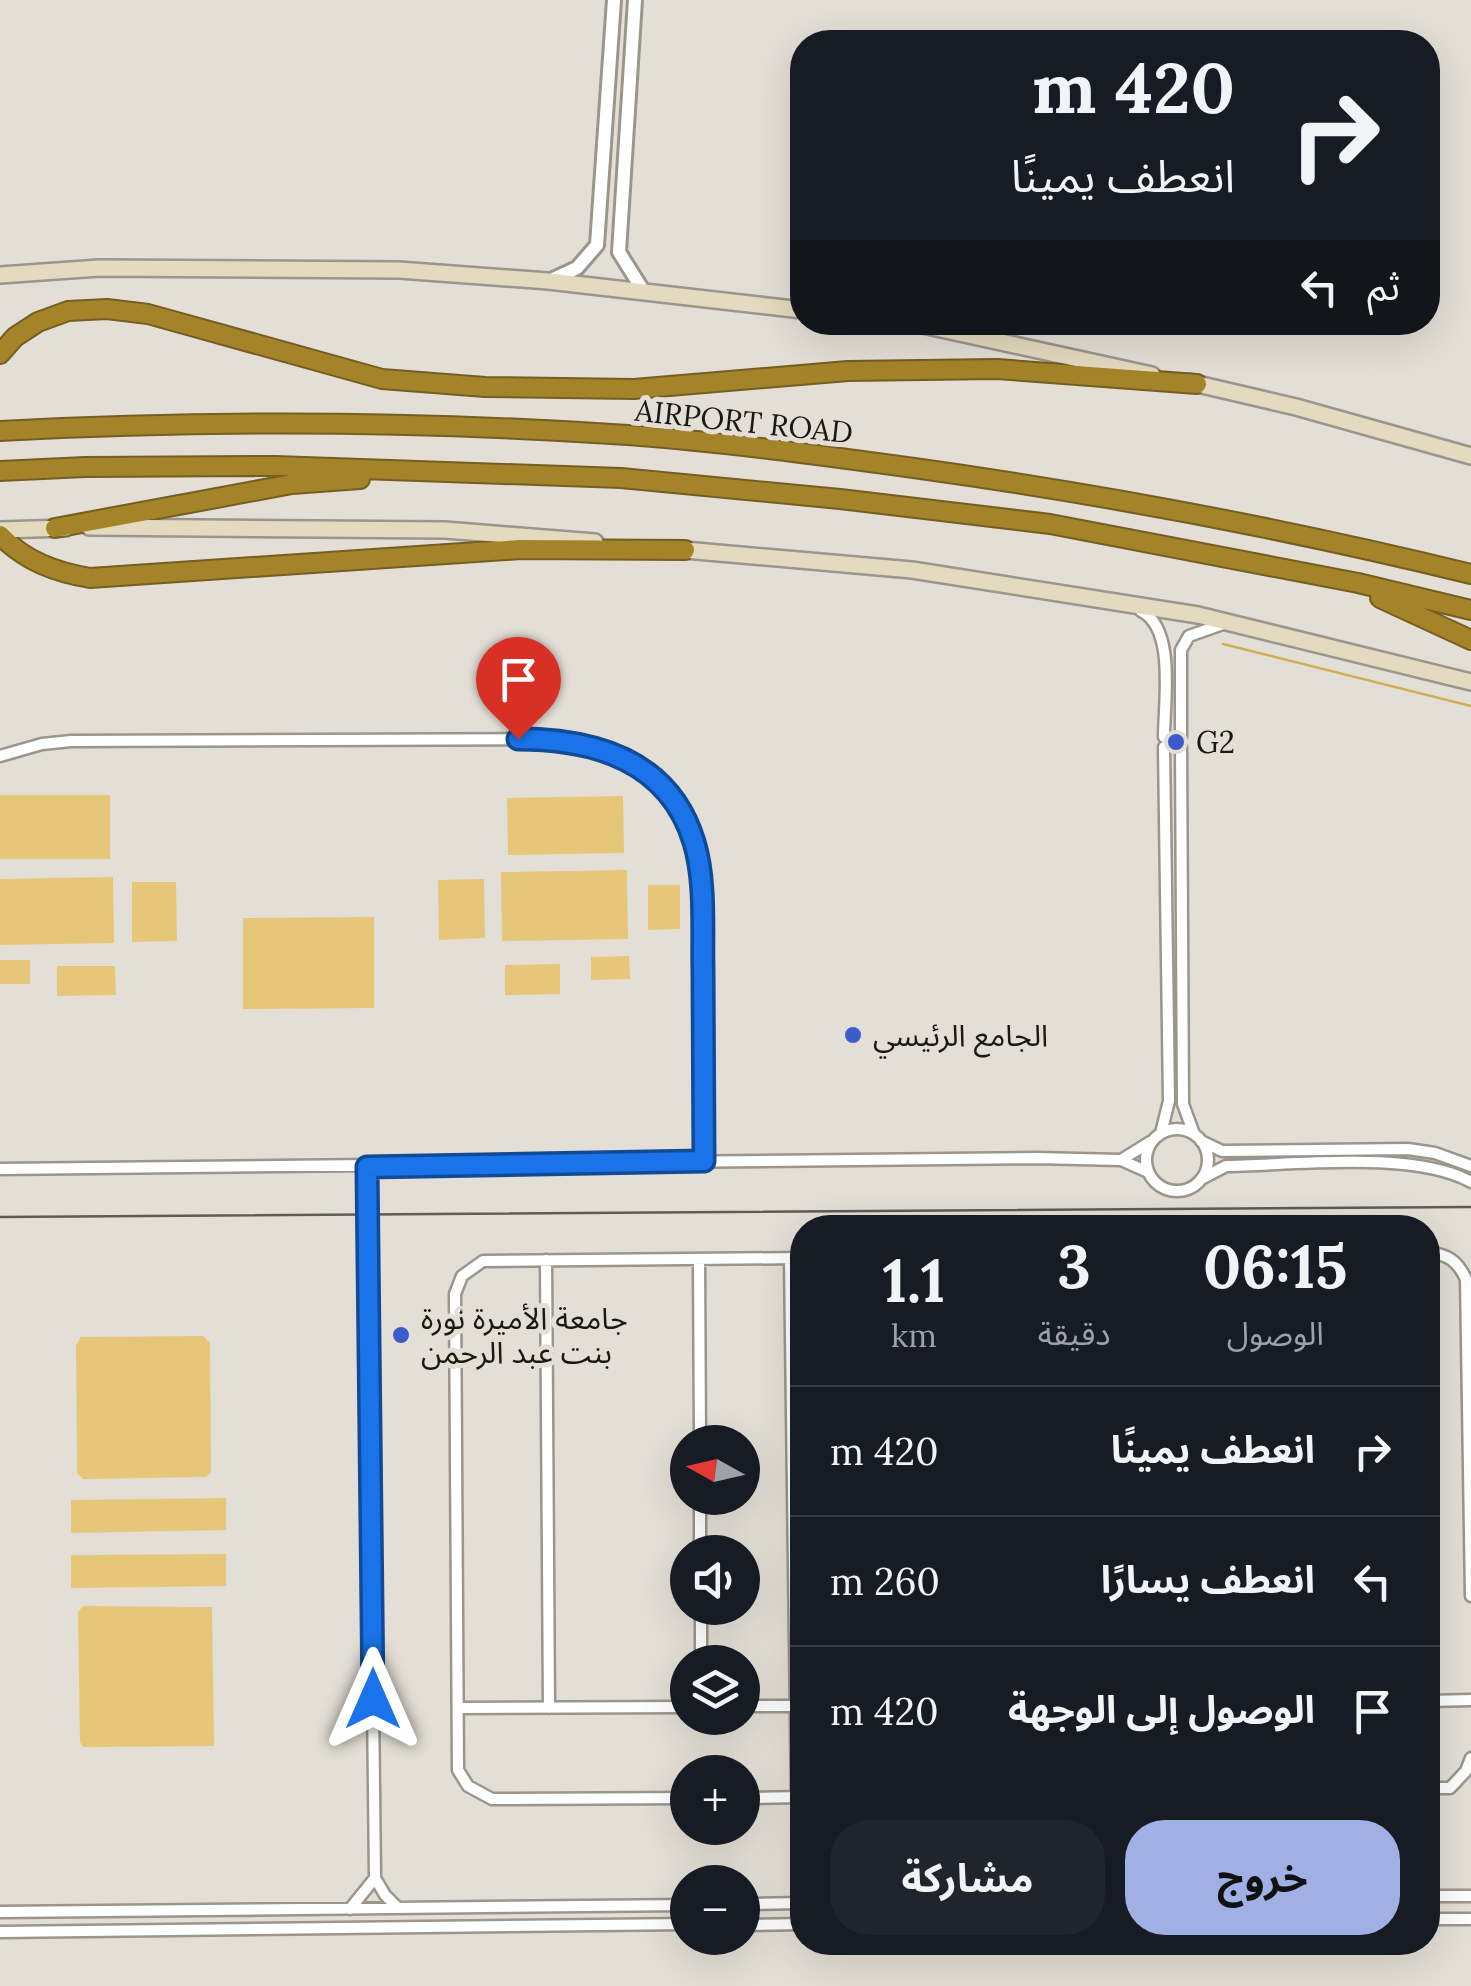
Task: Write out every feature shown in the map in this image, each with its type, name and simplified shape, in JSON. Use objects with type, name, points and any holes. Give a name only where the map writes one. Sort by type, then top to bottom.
[{"type":"highway","points":[[0,354],[14,337],[38,322],[68,311],[107,308],[148,314],[382,380],[485,387],[634,389],[848,371],[998,369],[1197,384]]},
{"type":"highway","name":"AIRPORT ROAD","points":[[0,432],[241,423],[439,426],[630,436],[822,456],[1046,487],[1193,512],[1471,574]]},
{"type":"highway","points":[[0,472],[85,467],[276,466],[621,478],[1050,524],[1304,572],[1471,610]]},
{"type":"highway","points":[[54,528],[292,484],[450,472]]},
{"type":"highway","points":[[0,532],[36,562],[61,573],[90,578],[521,549],[685,550]]},
{"type":"highway","points":[[1304,572],[1389,600],[1471,640]]},
{"type":"main road","points":[[0,275],[99,268],[400,270],[548,281],[790,309]]},
{"type":"main road","points":[[969,335],[1296,407],[1471,456]]},
{"type":"main road","points":[[0,532],[54,528],[445,530],[912,570],[1228,622],[1471,682]]},
{"type":"street","points":[[614,0],[598,245],[604,255],[619,252]]},
{"type":"street","points":[[635,0],[619,252],[644,292]]},
{"type":"street","points":[[548,281],[577,268],[598,245]]},
{"type":"street","points":[[1121,602],[1146,613],[1156,622],[1163,638],[1169,1101],[1158,1136],[1146,1155],[1148,1172],[1153,1180],[1170,1190],[1189,1188],[1226,1166],[1409,1163],[1453,1172],[1471,1182]]},
{"type":"street","points":[[1203,1178],[1207,1158],[1184,1104],[1181,650],[1189,636],[1228,622]]},
{"type":"street","points":[[1164,721],[1174,725],[1180,722]]},
{"type":"street","points":[[0,756],[72,740],[548,739],[580,742],[626,759],[659,783],[684,819],[694,842],[702,929],[704,1161]]},
{"type":"street","points":[[1121,1160],[1158,1136],[1178,1129],[1222,1151],[1408,1149],[1471,1166]]},
{"type":"street","points":[[0,1169],[1121,1160],[1148,1172]]},
{"type":"street","points":[[367,1167],[375,1878],[399,1908]]},
{"type":"street","points":[[1440,1254],[1459,1264],[1466,1279],[1471,1596]]},
{"type":"street","points":[[670,1798],[492,1799],[468,1786],[458,1770],[455,1294],[462,1276],[483,1261],[790,1258]]},
{"type":"street","points":[[699,1259],[700,1425]]},
{"type":"street","points":[[546,1260],[549,1708]]},
{"type":"street","points":[[1440,1700],[1471,1700]]},
{"type":"street","points":[[458,1708],[670,1706]]},
{"type":"street","points":[[760,1706],[790,1706]]},
{"type":"street","points":[[1440,1788],[1450,1788],[1466,1771],[1471,1758]]},
{"type":"street","points":[[760,1798],[790,1797]]},
{"type":"street","points":[[350,1909],[375,1878]]},
{"type":"street","points":[[1440,1896],[1471,1896]]},
{"type":"street","points":[[760,1904],[790,1904]]},
{"type":"street","points":[[0,1912],[670,1905]]},
{"type":"street","points":[[1440,1919],[1471,1918]]},
{"type":"street","points":[[0,1932],[670,1924]]},
{"type":"street","points":[[760,1925],[790,1924]]},
{"type":"shaded area","points":[[0,795],[110,795],[110,859],[0,859]]},
{"type":"shaded area","points":[[623,796],[624,853],[508,855],[507,798]]},
{"type":"shaded area","points":[[627,870],[628,939],[502,941],[501,872]]},
{"type":"shaded area","points":[[113,877],[114,943],[0,945],[0,879]]},
{"type":"shaded area","points":[[484,879],[485,938],[439,940],[438,880]]},
{"type":"shaded area","points":[[132,882],[176,882],[177,941],[132,942]]},
{"type":"shaded area","points":[[648,885],[680,885],[680,929],[648,930]]},
{"type":"shaded area","points":[[374,917],[374,1008],[243,1009],[243,918]]},
{"type":"shaded area","points":[[629,956],[630,979],[591,980],[591,957]]},
{"type":"shaded area","points":[[0,960],[30,960],[30,984],[0,984]]},
{"type":"shaded area","points":[[560,964],[560,994],[505,995],[505,965]]},
{"type":"shaded area","points":[[57,966],[115,966],[116,995],[57,996]]},
{"type":"shaded area","points":[[203,1336],[210,1343],[211,1472],[206,1477],[83,1479],[77,1473],[76,1345],[81,1337]]},
{"type":"shaded area","points":[[226,1498],[226,1530],[71,1533],[71,1500]]},
{"type":"shaded area","points":[[226,1554],[226,1586],[71,1588],[71,1555]]},
{"type":"shaded area","points":[[83,1606],[212,1607],[214,1746],[83,1747],[78,1612]]},
{"type":"waterway","points":[[1223,644],[1471,706]]},
{"type":"tram line","points":[[0,1217],[1471,1207]]},
{"type":"place","name":"G2","points":[[1176,742]]},
{"type":"place","name":"الجامع الرئيسي","points":[[853,1035]]},
{"type":"place","name":"جامعة الأميرة نورة بنت عبد الرحمن","points":[[401,1335]]},
{"type":"route","points":[[373,1699],[367,1167],[704,1161],[700,878],[694,842],[684,819],[659,783],[626,759],[580,742],[518,739]]}]
